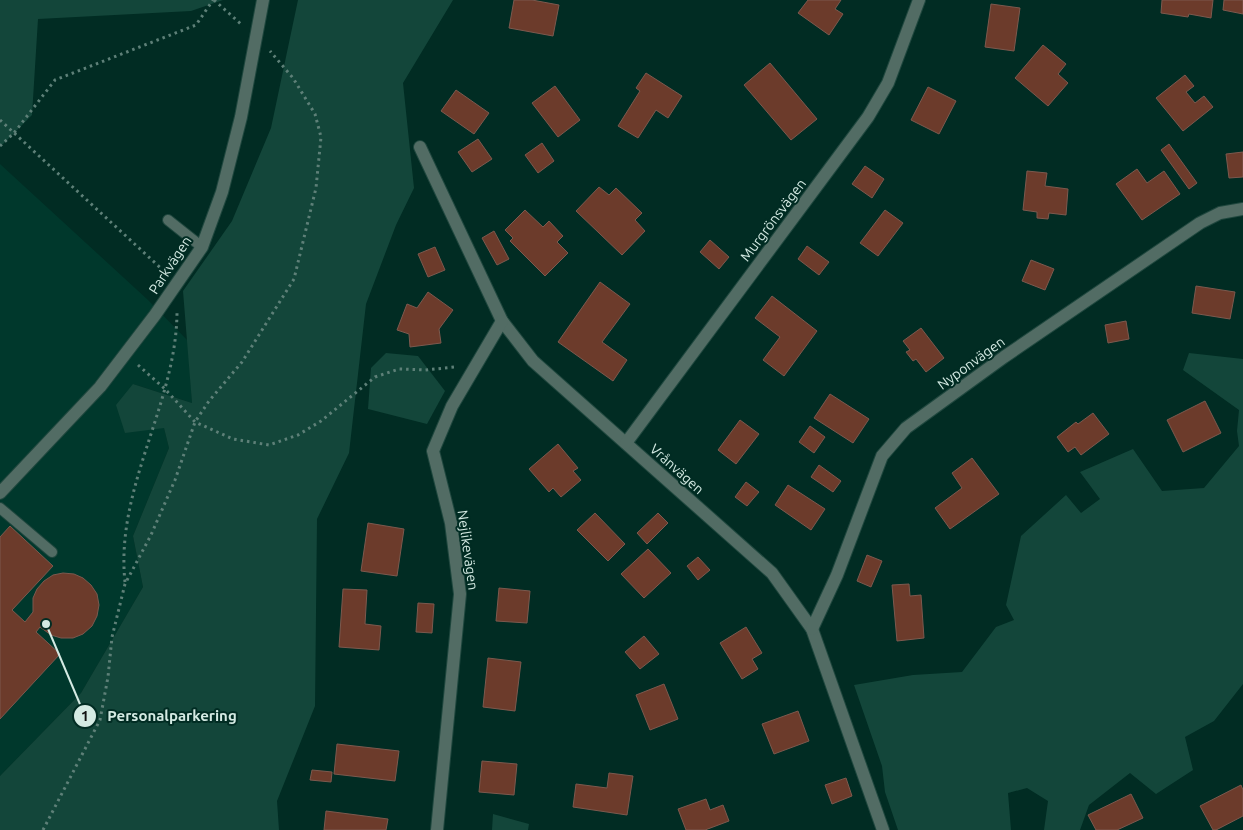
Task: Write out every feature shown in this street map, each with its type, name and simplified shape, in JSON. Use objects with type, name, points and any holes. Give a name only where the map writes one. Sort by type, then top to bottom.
[{"type":"street","name":"Parkvägen","points":[[0,493],[100,387],[202,247],[222,192],[242,117],[263,0]]},
{"type":"street","name":"Murgrönsvägen","points":[[626,443],[868,117],[888,83],[918,0]]},
{"type":"street","name":"Vrånvägen","points":[[420,147],[502,322],[533,361],[772,573],[812,629],[883,830]]},
{"type":"street","name":"Nyponvägen","points":[[812,629],[838,575],[882,456],[906,428],[1004,357],[1200,223],[1220,214],[1243,208]]},
{"type":"street","name":"Nejlikevägen","points":[[437,830],[460,594],[451,523],[433,451],[452,406],[502,322]]},
{"type":"lane","points":[[168,220],[202,247]]},
{"type":"lane","points":[[0,508],[52,552]]},
{"type":"path","points":[[0,146],[14,133],[56,80],[196,25],[214,0],[257,37],[293,78],[315,114],[321,137],[316,188],[294,280],[242,362],[209,401],[195,422],[175,480],[155,526],[125,584],[112,637],[108,677],[100,720],[43,830]]},
{"type":"path","points":[[0,120],[177,283],[177,324],[166,389],[133,490],[124,536],[122,560],[125,584]]},
{"type":"path","points":[[125,354],[166,389],[195,422],[232,439],[269,445],[298,435],[321,421],[375,377],[399,369],[425,370],[476,366]]},
{"type":"shaded area","points":[[0,0],[223,0],[191,11],[38,19],[32,115],[0,147]]},
{"type":"shaded area","points":[[298,0],[453,0],[403,83],[414,188],[396,225],[366,304],[349,453],[317,519],[315,706],[277,801],[279,830],[0,830],[0,776],[81,693],[143,587],[133,536],[169,448],[164,428],[125,433],[116,405],[133,384],[192,403],[183,291],[232,221],[271,128]]},
{"type":"shaded area","points":[[0,164],[148,300],[188,341],[192,403],[133,384],[164,428],[169,448],[133,536],[143,587],[81,693],[0,776]]},
{"type":"shaded area","points":[[386,353],[418,356],[445,391],[427,424],[368,409],[371,368]]},
{"type":"shaded area","points":[[1189,353],[1243,359],[1243,684],[1214,721],[1185,737],[1193,770],[1156,794],[1130,773],[1089,805],[1080,830],[1044,830],[1048,801],[1027,788],[1008,793],[1011,830],[898,830],[885,792],[882,766],[854,685],[913,675],[962,672],[996,627],[1014,620],[1006,605],[1021,536],[1066,495],[1081,513],[1100,499],[1080,472],[1133,449],[1162,491],[1204,488],[1239,446],[1237,431],[1239,410],[1183,370]]},
{"type":"shaded area","points":[[493,814],[529,824],[528,830],[492,830]]},
{"type":"building","points":[[514,0],[532,0],[559,5],[553,36],[509,28]]},
{"type":"building","points":[[808,0],[841,0],[835,9],[843,14],[829,35],[798,13]]},
{"type":"building","points":[[1162,0],[1213,0],[1211,18],[1189,14],[1188,17],[1161,13]]},
{"type":"building","points":[[1224,0],[1243,0],[1243,14],[1223,10]]},
{"type":"building","points":[[991,4],[1020,8],[1014,51],[985,47]]},
{"type":"building","points":[[1043,45],[1066,64],[1058,74],[1068,83],[1048,106],[1015,78]]},
{"type":"building","points":[[770,63],[817,119],[791,140],[744,85]]},
{"type":"building","points":[[646,73],[682,96],[668,118],[656,110],[638,138],[618,126],[640,91],[636,88]]},
{"type":"building","points":[[1185,75],[1194,86],[1186,92],[1195,103],[1204,96],[1213,107],[1183,131],[1156,98]]},
{"type":"building","points":[[555,86],[580,120],[558,137],[532,103]]},
{"type":"building","points":[[928,87],[956,101],[939,134],[911,120]]},
{"type":"building","points":[[456,90],[489,113],[474,134],[441,111]]},
{"type":"building","points":[[478,139],[492,159],[472,172],[458,152]]},
{"type":"building","points":[[542,143],[554,161],[538,173],[525,155]]},
{"type":"building","points":[[1169,144],[1197,183],[1189,189],[1161,150]]},
{"type":"building","points":[[1243,152],[1243,177],[1229,178],[1226,154]]},
{"type":"building","points":[[865,166],[884,179],[872,198],[852,184]]},
{"type":"building","points":[[1137,169],[1147,183],[1164,171],[1180,194],[1142,220],[1116,184]]},
{"type":"building","points":[[1027,171],[1047,173],[1045,186],[1068,189],[1066,215],[1049,213],[1048,219],[1037,218],[1037,212],[1023,210]]},
{"type":"building","points":[[599,187],[609,195],[616,188],[642,213],[635,220],[645,231],[622,255],[576,211]]},
{"type":"building","points":[[525,210],[543,227],[549,221],[563,236],[557,242],[568,253],[545,276],[510,241],[513,238],[505,230]]},
{"type":"building","points":[[885,210],[903,223],[878,256],[860,243]]},
{"type":"building","points":[[494,231],[509,259],[497,265],[482,238]]},
{"type":"building","points":[[710,240],[729,257],[719,269],[700,252]]},
{"type":"building","points":[[807,246],[829,262],[819,275],[798,259]]},
{"type":"building","points":[[435,247],[445,270],[428,277],[418,254]]},
{"type":"building","points":[[1031,260],[1054,269],[1045,290],[1022,281]]},
{"type":"building","points":[[600,282],[630,304],[602,342],[627,360],[613,381],[558,342]]},
{"type":"building","points":[[1196,286],[1235,292],[1230,319],[1192,313]]},
{"type":"building","points":[[428,292],[453,310],[439,329],[441,343],[410,347],[409,334],[397,330],[407,304],[417,308]]},
{"type":"building","points":[[772,296],[817,331],[784,376],[763,360],[780,337],[755,318]]},
{"type":"building","points":[[1126,321],[1129,339],[1108,343],[1105,325]]},
{"type":"building","points":[[921,328],[944,358],[926,372],[916,359],[913,361],[906,352],[910,350],[903,341]]},
{"type":"building","points":[[830,394],[869,419],[853,443],[814,418]]},
{"type":"building","points":[[1205,401],[1221,433],[1183,452],[1167,420]]},
{"type":"building","points":[[1093,413],[1109,434],[1081,455],[1075,447],[1068,452],[1057,437],[1076,422],[1078,424]]},
{"type":"building","points":[[740,420],[759,434],[736,464],[718,450]]},
{"type":"building","points":[[810,426],[825,437],[814,453],[799,442]]},
{"type":"building","points":[[558,444],[578,468],[573,471],[581,480],[561,497],[553,488],[549,492],[529,469]]},
{"type":"building","points":[[972,458],[999,494],[950,529],[935,508],[962,488],[952,473]]},
{"type":"building","points":[[819,465],[841,481],[833,492],[811,477]]},
{"type":"building","points":[[746,482],[759,492],[747,506],[735,497]]},
{"type":"building","points":[[788,485],[825,509],[811,530],[775,505]]},
{"type":"building","points":[[595,513],[625,544],[608,561],[577,530]]},
{"type":"building","points":[[658,513],[668,523],[647,544],[637,533]]},
{"type":"building","points":[[368,523],[404,529],[397,576],[361,571]]},
{"type":"building","points":[[10,526],[53,566],[12,610],[25,622],[33,612],[33,598],[37,589],[53,575],[63,573],[74,574],[83,578],[97,594],[99,605],[97,616],[92,626],[83,634],[73,638],[61,638],[51,635],[40,627],[36,632],[60,654],[0,719],[0,537]]},
{"type":"building","points":[[648,549],[671,573],[644,598],[621,574]]},
{"type":"building","points":[[867,555],[882,561],[871,587],[857,581]]},
{"type":"building","points":[[698,557],[710,570],[698,580],[687,566]]},
{"type":"building","points":[[909,584],[910,596],[921,595],[924,638],[897,641],[892,585]]},
{"type":"building","points":[[499,588],[530,591],[527,623],[496,621]]},
{"type":"building","points":[[343,589],[367,590],[365,624],[381,626],[379,650],[339,647]]},
{"type":"building","points":[[418,603],[434,604],[432,633],[416,632]]},
{"type":"building","points":[[746,627],[762,653],[752,659],[758,669],[742,679],[720,643]]},
{"type":"building","points":[[644,636],[659,654],[640,669],[625,652]]},
{"type":"building","points":[[488,658],[521,662],[515,711],[483,707]]},
{"type":"building","points":[[664,684],[678,719],[650,730],[636,695]]},
{"type":"building","points":[[798,711],[809,741],[774,754],[762,724]]},
{"type":"building","points":[[337,744],[399,751],[395,781],[334,774]]},
{"type":"building","points":[[482,761],[517,764],[514,795],[479,792]]},
{"type":"building","points":[[312,770],[332,772],[331,782],[310,780]]},
{"type":"building","points":[[609,773],[633,776],[627,815],[573,807],[576,784],[607,788]]},
{"type":"building","points":[[846,778],[852,796],[832,804],[825,785]]},
{"type":"building","points":[[1241,785],[1243,790],[1243,816],[1213,830],[1200,806]]},
{"type":"building","points":[[1131,794],[1143,818],[1117,830],[1096,830],[1088,815]]},
{"type":"building","points":[[706,799],[710,810],[723,805],[729,821],[705,830],[686,830],[678,809]]},
{"type":"building","points":[[326,811],[388,819],[386,830],[324,830]]},
{"type":"place","name":"Personalparkering","points":[[46,624]]}]
